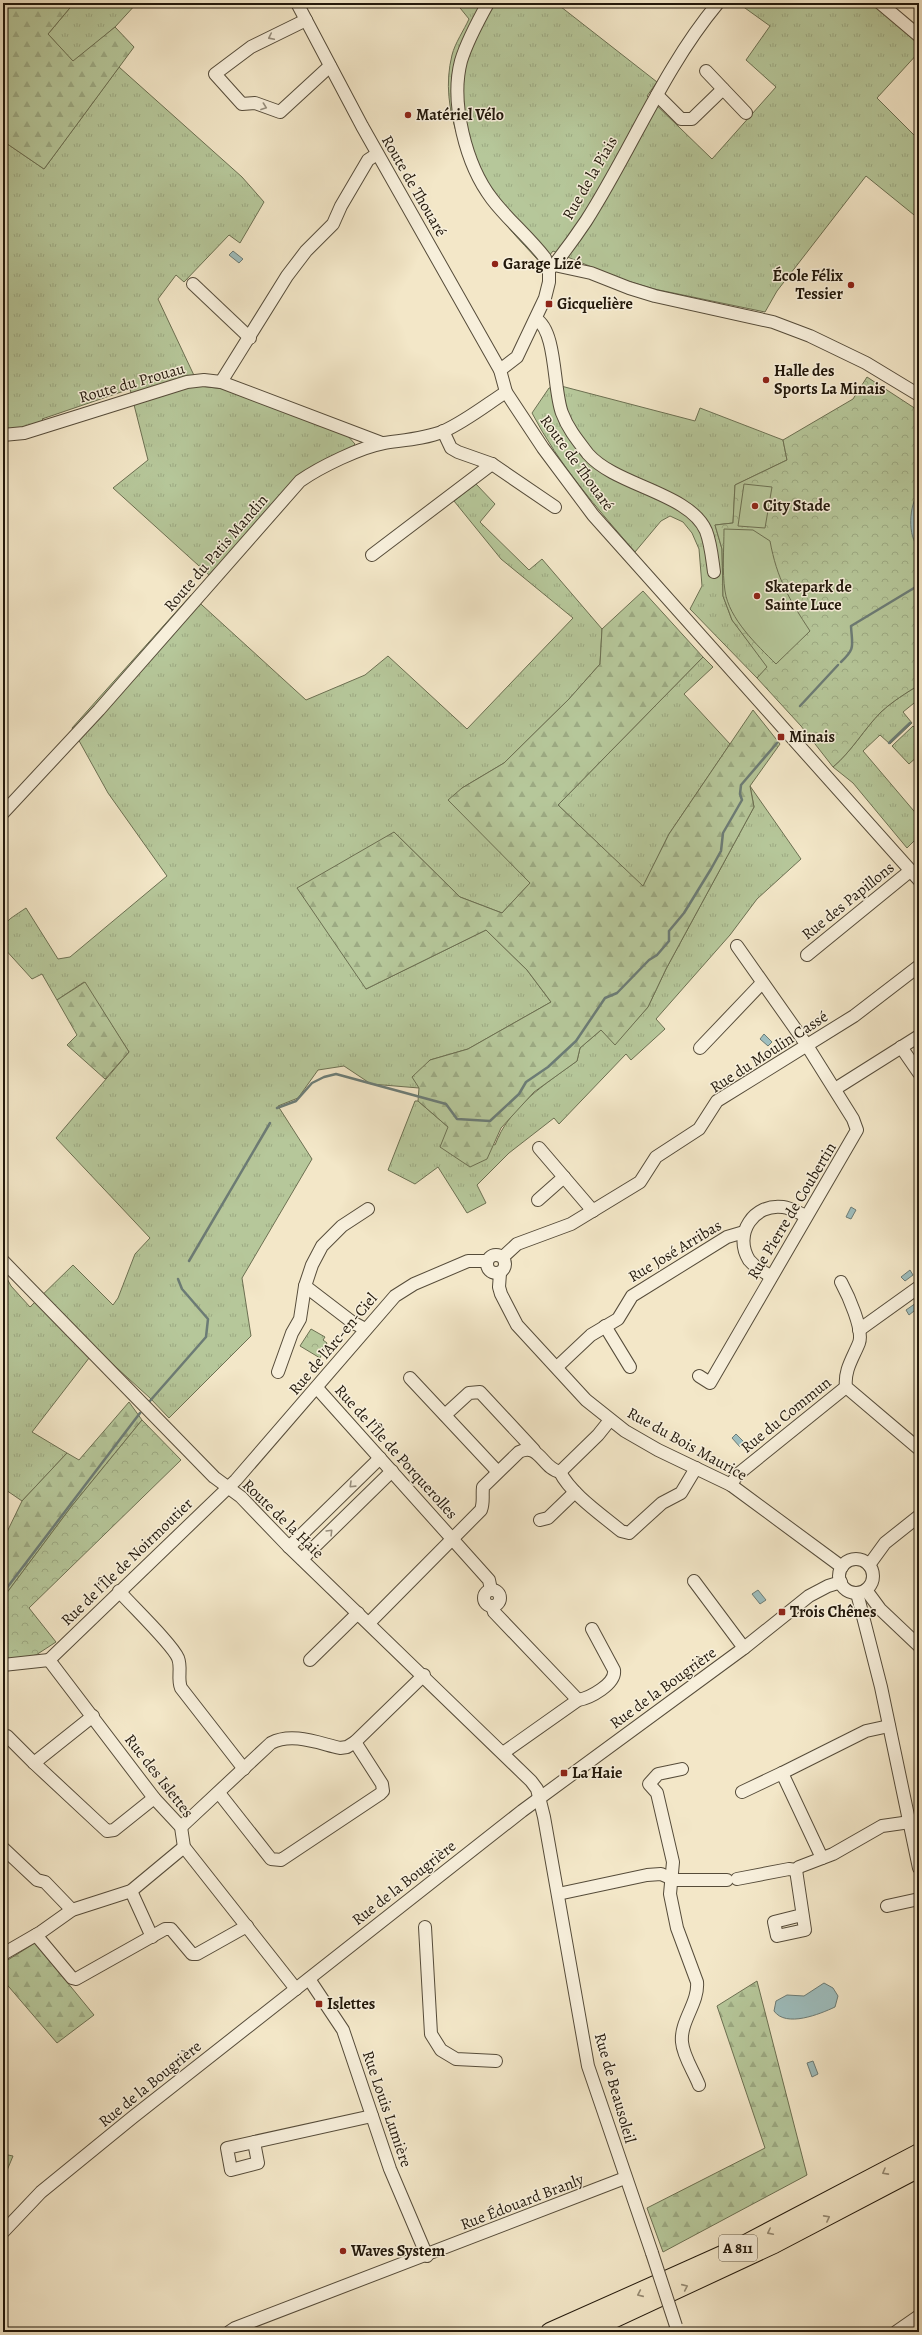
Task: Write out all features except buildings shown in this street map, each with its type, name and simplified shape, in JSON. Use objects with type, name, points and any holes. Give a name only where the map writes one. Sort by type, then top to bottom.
[{"type":"highway","name":"A 811","points":[[550,2332],[738,2248],[919,2153]]},
{"type":"highway","name":"A 811","points":[[590,2331],[774,2244],[919,2168]]},
{"type":"street","name":"Route de Thouaré","points":[[297,3],[377,154],[500,370],[506,392],[543,448],[593,515],[919,880]]},
{"type":"street","points":[[488,3],[473,30],[461,62],[458,99],[462,133],[472,162],[492,199],[538,248],[552,267],[591,273],[629,288],[655,296],[777,324],[822,341],[866,363],[919,395]]},
{"type":"street","name":"Rue de la Piais","points":[[500,370],[517,357],[536,319],[549,282],[552,267],[586,220],[694,32],[718,3]]},
{"type":"street","points":[[886,5],[919,36]]},
{"type":"street","points":[[306,20],[251,47],[215,74],[242,104],[255,103],[280,112],[330,66]]},
{"type":"street","points":[[706,71],[746,113]]},
{"type":"street","points":[[657,95],[682,119],[686,120],[692,119],[723,89]]},
{"type":"street","points":[[221,382],[250,338],[287,276],[306,251],[333,224],[341,206],[368,160],[377,154]]},
{"type":"street","points":[[192,284],[250,338]]},
{"type":"street","points":[[536,319],[543,322],[549,339],[561,412],[572,433],[590,455],[618,476],[664,496],[697,517],[705,529],[711,547],[714,572]]},
{"type":"street","name":"Route du Prouau","points":[[3,435],[24,433],[187,382],[204,380],[221,382],[382,444]]},
{"type":"street","name":"Route du Patis Mandin","points":[[3,813],[99,710],[300,481],[324,466],[382,444],[420,438],[444,431],[482,409],[506,392]]},
{"type":"street","points":[[444,431],[451,448],[492,464],[555,507]]},
{"type":"street","points":[[372,555],[492,464]]},
{"type":"street","name":"Rue des Papillons","points":[[807,956],[910,871]]},
{"type":"street","name":"Rue Pierre de Coubertin","points":[[699,1376],[710,1383],[806,1216],[857,1134],[856,1124],[835,1089],[806,1044],[737,946]]},
{"type":"street","name":"Rue du Moulin Cassé","points":[[503,1257],[517,1244],[571,1224],[640,1182],[656,1157],[699,1129],[717,1101],[806,1044],[854,1016],[919,966]]},
{"type":"street","points":[[700,1048],[762,983]]},
{"type":"street","points":[[835,1089],[919,1036]]},
{"type":"street","points":[[901,1047],[919,1073]]},
{"type":"street","points":[[539,1148],[593,1211]]},
{"type":"street","points":[[538,1200],[564,1177]]},
{"type":"street","name":"Rue José Arribas","points":[[771,1276],[750,1261],[745,1250],[744,1232],[751,1218],[761,1210],[773,1206],[785,1207],[806,1216]]},
{"type":"street","points":[[278,1372],[292,1333],[300,1319],[305,1286],[312,1265],[322,1246],[342,1226],[368,1209]]},
{"type":"street","name":"Rue José Arribas","points":[[557,1368],[591,1335],[618,1319],[632,1296],[727,1237],[744,1232]]},
{"type":"street","points":[[494,1255],[503,1257],[506,1266],[500,1273],[491,1272],[488,1268],[488,1261],[494,1255]]},
{"type":"street","name":"Route de la Haie","points":[[3,1261],[134,1397],[228,1488],[241,1497],[289,1547],[504,1753],[534,1785],[539,1799]]},
{"type":"street","name":"Rue de l'Arc-en-Ciel","points":[[228,1488],[317,1388],[395,1296],[414,1284],[468,1261],[488,1261]]},
{"type":"street","name":"Rue du Bois Maurice","points":[[500,1273],[499,1288],[506,1307],[517,1325],[586,1400],[610,1420],[658,1450],[730,1485],[842,1566]]},
{"type":"street","points":[[841,1282],[859,1330],[859,1342],[845,1378],[846,1387],[919,1449]]},
{"type":"street","points":[[305,1286],[352,1322],[366,1329]]},
{"type":"street","points":[[859,1330],[919,1287]]},
{"type":"street","points":[[605,1326],[630,1367]]},
{"type":"street","points":[[410,1378],[497,1471]]},
{"type":"street","name":"Rue du Commun","points":[[730,1485],[737,1475],[846,1387]]},
{"type":"street","name":"Rue de l'Île de Porquerolles","points":[[317,1388],[489,1580],[491,1590],[485,1593],[485,1603],[492,1606],[494,1612],[578,1700]]},
{"type":"street","points":[[445,1415],[469,1393],[480,1392],[534,1450],[552,1468],[560,1472],[564,1480],[575,1492],[621,1531],[629,1533],[662,1503],[681,1493],[696,1468]]},
{"type":"street","points":[[560,1472],[598,1435],[610,1420]]},
{"type":"street","points":[[369,1623],[448,1545],[452,1538],[480,1510],[484,1502],[483,1487],[497,1471],[519,1452],[526,1448],[534,1450]]},
{"type":"street","points":[[289,1547],[380,1458]]},
{"type":"street","points":[[302,1559],[392,1470]]},
{"type":"street","name":"Rue de l'Île de Noirmoutier","points":[[49,1660],[119,1591],[228,1488]]},
{"type":"street","points":[[540,1520],[548,1518],[575,1492]]},
{"type":"street","points":[[869,1565],[885,1543],[919,1516]]},
{"type":"street","points":[[862,1591],[873,1578],[869,1565],[855,1559],[842,1566],[840,1573],[841,1582],[846,1590],[862,1591],[919,1646]]},
{"type":"street","points":[[694,1581],[744,1648]]},
{"type":"street","name":"Rue de la Bougrière","points":[[3,2232],[41,2192],[308,1978],[539,1799],[744,1648],[815,1592],[841,1582]]},
{"type":"street","points":[[119,1591],[176,1653],[179,1659],[178,1682],[181,1688],[244,1769]]},
{"type":"street","points":[[862,1591],[889,1726],[910,1822],[916,1841],[919,1868]]},
{"type":"street","points":[[310,1660],[358,1613]]},
{"type":"street","points":[[504,1753],[578,1700],[585,1699],[612,1681],[615,1676],[592,1629]]},
{"type":"street","points":[[3,1665],[49,1660]]},
{"type":"street","name":"Rue des Islettes","points":[[49,1660],[154,1798],[181,1827],[184,1847]]},
{"type":"street","points":[[181,1827],[272,1743],[280,1738],[290,1737],[340,1748],[347,1747],[355,1742],[424,1675]]},
{"type":"street","points":[[34,1764],[93,1716]]},
{"type":"street","points":[[742,1792],[866,1731],[889,1726]]},
{"type":"street","points":[[7,1736],[34,1764],[108,1831],[114,1830],[154,1798]]},
{"type":"street","points":[[219,1793],[271,1859],[281,1860],[343,1820],[383,1791],[382,1784],[355,1742]]},
{"type":"street","points":[[682,1769],[658,1774],[649,1784],[657,1793],[673,1862],[670,1878],[670,1894],[677,1928],[697,1982],[698,1991],[686,2022],[681,2041],[699,2085]]},
{"type":"street","points":[[782,1773],[822,1858]]},
{"type":"street","name":"Rue de Beausoleil","points":[[539,1799],[558,1894],[587,2060],[625,2178],[677,2329]]},
{"type":"street","points":[[558,1894],[647,1875],[660,1874],[670,1878],[697,1881],[732,1879],[789,1869],[796,1870],[882,1826],[910,1822]]},
{"type":"street","points":[[3,1954],[36,1935],[72,1910],[132,1892],[184,1847],[296,1989]]},
{"type":"street","points":[[3,1848],[37,1880],[45,1882],[72,1910]]},
{"type":"street","points":[[796,1870],[802,1915]]},
{"type":"street","points":[[132,1892],[152,1937]]},
{"type":"street","points":[[887,1906],[919,1900]]},
{"type":"street","points":[[36,1935],[72,1978],[76,1979],[166,1929],[171,1929],[189,1952],[197,1954],[247,1926]]},
{"type":"street","points":[[425,1927],[431,2034],[441,2050],[456,2059],[496,2061]]},
{"type":"street","name":"Rue Louis Lumière","points":[[308,1978],[343,2030],[390,2169],[427,2256]]},
{"type":"street","points":[[254,2142],[372,2116]]},
{"type":"street","name":"Rue Édouard Branly","points":[[229,2332],[235,2328],[427,2256],[625,2178]]},
{"type":"street","points":[[896,2332],[919,2316]]},
{"type":"green space","points":[[3,3],[74,3],[48,34],[73,61],[115,27],[134,47],[44,169],[3,141]]},
{"type":"green space","points":[[74,3],[137,3],[115,27],[73,62],[48,34]]},
{"type":"green space","points":[[456,3],[556,3],[657,82],[647,96],[712,159],[776,87],[746,60],[770,26],[738,3],[872,3],[919,41],[919,52],[877,98],[919,140],[919,219],[866,176],[777,291],[765,312],[654,289],[621,279],[553,251],[542,265],[513,233],[497,212],[475,176],[458,137],[452,117],[449,97],[449,76],[453,50],[469,19]]},
{"type":"green space","points":[[119,67],[242,177],[264,202],[240,243],[229,235],[184,282],[176,275],[158,299],[199,386],[225,389],[346,434],[355,444],[350,450],[312,468],[249,531],[209,575],[113,488],[148,460],[130,389],[42,419],[52,428],[3,441],[3,141],[44,169]]},
{"type":"green space","points":[[867,377],[919,411],[919,685],[881,712],[840,761],[833,767],[801,726],[757,678],[767,667],[732,620],[723,596],[722,549],[715,525],[733,523],[735,485],[787,460],[783,440],[853,399]]},
{"type":"green space","points":[[561,386],[695,421],[700,408],[783,440],[787,460],[735,485],[733,523],[715,525],[722,549],[723,596],[732,620],[768,667],[757,678],[690,609],[702,586],[699,549],[692,533],[683,522],[670,516],[661,521],[635,552],[579,486],[566,468],[532,413],[549,388]]},
{"type":"green space","points":[[476,484],[495,504],[480,522],[529,570],[542,559],[602,629],[600,664],[569,699],[504,763],[462,788],[530,883],[502,913],[460,897],[394,832],[366,989],[486,930],[527,970],[551,1002],[468,1049],[430,1060],[419,1088],[371,1084],[344,1066],[318,1070],[298,1098],[278,1106],[312,1159],[242,1278],[251,1336],[169,1418],[150,1398],[96,1349],[32,1432],[67,1453],[22,1501],[3,1488],[3,1271],[11,1286],[30,1307],[73,1265],[113,1305],[118,1298],[135,1254],[150,1238],[56,1138],[129,1052],[84,982],[57,1000],[42,974],[32,979],[3,947],[4,927],[6,923],[26,908],[58,959],[70,957],[167,876],[108,793],[72,728],[191,595],[306,700],[365,675],[388,656],[467,729],[573,618],[501,559],[454,501]]},
{"type":"green space","name":"City Stade","points":[[744,484],[772,487],[765,528],[738,526]]},
{"type":"green space","name":"Skatepark de Sainte Luce","points":[[724,529],[753,530],[770,541],[780,578],[796,609],[810,631],[776,664],[745,631],[732,612],[725,591],[723,560]]},
{"type":"green space","points":[[643,591],[703,657],[558,805],[643,886],[669,834],[753,710],[780,744],[750,786],[754,807],[666,969],[648,1007],[615,1045],[601,1030],[580,1048],[577,1061],[534,1092],[501,1128],[487,1159],[470,1167],[440,1147],[448,1127],[418,1101],[419,1088],[412,1077],[430,1060],[468,1049],[551,1002],[527,970],[486,930],[366,989],[297,888],[394,832],[460,897],[502,913],[530,883],[448,800],[462,788],[504,763],[569,699],[600,664],[602,629]]},
{"type":"green space","points":[[703,657],[713,667],[684,694],[730,744],[669,834],[643,887],[558,805]]},
{"type":"green space","points":[[919,685],[919,699],[903,712],[912,723],[890,744],[880,735],[863,751],[919,817],[919,836],[907,848],[853,783],[833,767],[840,761],[881,712]]},
{"type":"green space","points":[[913,726],[919,732],[919,755],[909,764],[892,746]]},
{"type":"green space","points":[[750,786],[801,859],[757,899],[730,935],[656,1019],[665,1029],[631,1060],[626,1054],[559,1124],[554,1118],[509,1153],[477,1185],[486,1203],[467,1213],[438,1167],[415,1184],[388,1170],[415,1101],[418,1101],[448,1127],[495,1145],[501,1131],[509,1119],[529,1097],[577,1061],[580,1048],[601,1030],[615,1044],[648,1007],[666,969],[754,807]]},
{"type":"green space","points":[[85,982],[129,1052],[105,1079],[67,1045],[77,1035],[57,1000]]},
{"type":"green space","points":[[311,1329],[325,1337],[323,1340],[327,1343],[320,1358],[300,1346]]},
{"type":"green space","points":[[129,1402],[142,1420],[71,1507],[3,1598],[3,1535],[6,1534],[22,1501],[67,1453],[79,1460]]},
{"type":"green space","points":[[142,1420],[181,1460],[29,1608],[56,1642],[36,1655],[3,1662],[3,1598],[71,1507]]},
{"type":"green space","points":[[35,1943],[94,2015],[57,2043],[3,1980],[3,1963]]},
{"type":"green space","points":[[757,1981],[807,2175],[663,2252],[647,2208],[765,2148],[717,2006]]},
{"type":"green space","points":[[3,2154],[13,2156],[3,2180]]},
{"type":"water","points":[[233,251],[243,259],[239,263],[229,255]]},
{"type":"water","points":[[919,493],[919,547],[915,543],[911,529],[911,512],[913,504]]},
{"type":"water","points":[[764,1034],[772,1042],[768,1046],[760,1039]]},
{"type":"water","points":[[851,1207],[856,1210],[851,1219],[846,1217]]},
{"type":"water","points":[[910,1270],[913,1275],[905,1281],[901,1277]]},
{"type":"water","points":[[916,1303],[919,1307],[909,1315],[906,1310]]},
{"type":"water","points":[[736,1434],[745,1443],[740,1447],[732,1438]]},
{"type":"water","points":[[758,1590],[766,1600],[760,1604],[752,1594]]},
{"type":"water","points":[[824,1983],[833,1988],[838,1996],[835,2007],[812,2016],[795,2019],[786,2019],[779,2016],[774,2011],[776,2001],[787,1995],[804,1996]]},
{"type":"water","points":[[813,2061],[818,2074],[812,2077],[807,2063]]},
{"type":"waterway","points":[[841,662],[851,650],[851,626],[919,585]]},
{"type":"waterway","points":[[800,706],[838,665]]},
{"type":"waterway","points":[[889,743],[910,723]]},
{"type":"waterway","points":[[277,1108],[296,1101],[312,1083],[324,1077],[336,1074],[446,1104],[457,1119],[490,1121],[519,1094],[526,1082],[548,1067],[576,1041],[605,998],[617,993],[649,960],[657,955],[669,941],[669,931],[684,913],[721,851],[723,833],[742,800],[740,794],[741,785],[777,743]]},
{"type":"waterway","points":[[189,1261],[270,1123]]},
{"type":"waterway","points":[[149,1402],[206,1337],[208,1319],[182,1289],[178,1279]]},
{"type":"waterway","points":[[3,1593],[140,1413]]},
{"type":"place","name":"Matériel Vélo","points":[[408,115]]},
{"type":"place","name":"Garage Lizé","points":[[495,264]]},
{"type":"place","name":"École Félix Tessier","points":[[851,285]]},
{"type":"place","name":"Gicquelière","points":[[549,304]]},
{"type":"place","name":"Halle des Sports La Minais","points":[[766,380]]},
{"type":"place","name":"City Stade","points":[[755,506]]},
{"type":"place","name":"Skatepark de Sainte Luce","points":[[757,596]]},
{"type":"place","name":"Minais","points":[[781,737]]},
{"type":"place","name":"Trois Chênes","points":[[782,1612]]},
{"type":"place","name":"La Haie","points":[[564,1773]]},
{"type":"place","name":"Islettes","points":[[319,2004]]},
{"type":"place","name":"Waves System","points":[[343,2251]]}]
